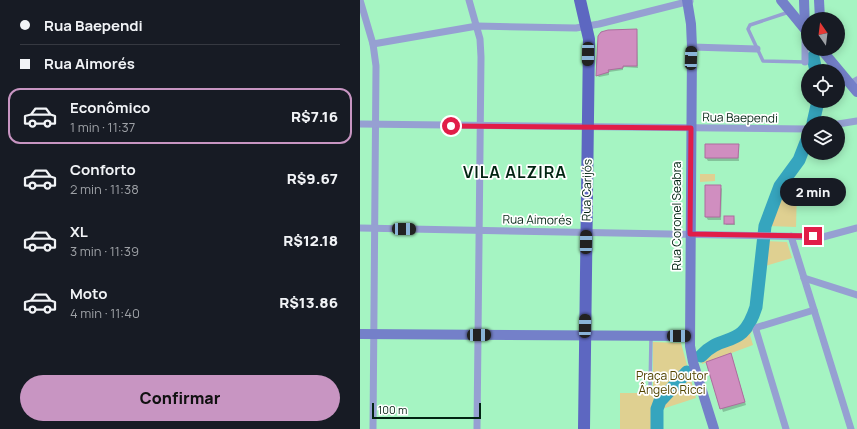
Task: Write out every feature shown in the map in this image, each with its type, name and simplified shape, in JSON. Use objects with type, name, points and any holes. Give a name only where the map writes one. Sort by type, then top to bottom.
[{"type":"main road","name":"Rua Carijós","points":[[580,0],[589,39],[584,429]]},
{"type":"street","points":[[360,0],[373,44],[376,66],[373,429]]},
{"type":"street","points":[[470,0],[477,26],[481,57],[477,429]]},
{"type":"street","points":[[373,44],[477,26],[576,28],[688,0]]},
{"type":"street","name":"Rua Coronel Seabra","points":[[688,0],[692,47],[690,336],[693,362],[714,429]]},
{"type":"street","points":[[781,0],[801,25]]},
{"type":"street","points":[[804,0],[805,12]]},
{"type":"street","points":[[819,0],[820,12]]},
{"type":"street","points":[[692,47],[756,49]]},
{"type":"street","points":[[805,56],[805,62]]},
{"type":"street","points":[[829,56],[854,82],[857,92]]},
{"type":"street","points":[[845,123],[857,121]]},
{"type":"street","name":"Rua Baependi","points":[[360,124],[801,129]]},
{"type":"street","name":"Rua Aimorés","points":[[360,228],[823,237],[857,228]]},
{"type":"street","points":[[791,236],[851,429]]},
{"type":"street","points":[[804,278],[857,295]]},
{"type":"street","points":[[786,429],[756,330],[758,327],[814,310]]},
{"type":"street","points":[[360,334],[690,336]]},
{"type":"lane","points":[[790,12],[748,27],[756,49],[762,60],[805,62]]},
{"type":"lane","points":[[650,336],[650,390]]},
{"type":"green space","points":[[700,174],[715,174],[715,181],[700,182]]},
{"type":"green space","points":[[782,186],[797,190],[796,227],[768,226]]},
{"type":"green space","points":[[765,241],[787,242],[792,258],[762,267]]},
{"type":"green space","points":[[757,321],[750,335],[753,345],[702,364],[699,351],[736,339]]},
{"type":"green space","name":"Praça Doutor Ângelo Ricci","points":[[653,342],[681,343],[696,398],[659,410],[658,402],[654,405],[655,429],[620,429],[620,393],[646,393],[653,391]]},
{"type":"building","points":[[637,29],[637,66],[623,66],[623,68],[608,70],[609,72],[596,76],[598,36],[601,32],[608,30]]},
{"type":"building","points":[[705,144],[739,144],[738,158],[705,158]]},
{"type":"building","points":[[705,185],[721,185],[720,217],[705,217]]},
{"type":"building","points":[[724,216],[734,216],[734,224],[724,224]]},
{"type":"building","points":[[731,353],[745,402],[720,409],[706,362]]},
{"type":"waterway","points":[[813,57],[814,64]]},
{"type":"waterway","points":[[815,116],[816,108]]},
{"type":"waterway","points":[[701,356],[717,344],[739,335],[745,330],[751,321],[756,307],[765,226],[780,186],[799,160],[801,155]]},
{"type":"waterway","points":[[657,429],[657,409],[660,401],[687,372]]},
{"type":"district","name":"VILA ALZIRA","points":[[515,172]]},
{"type":"route","points":[[451,126],[691,128],[690,234],[813,236]]}]
